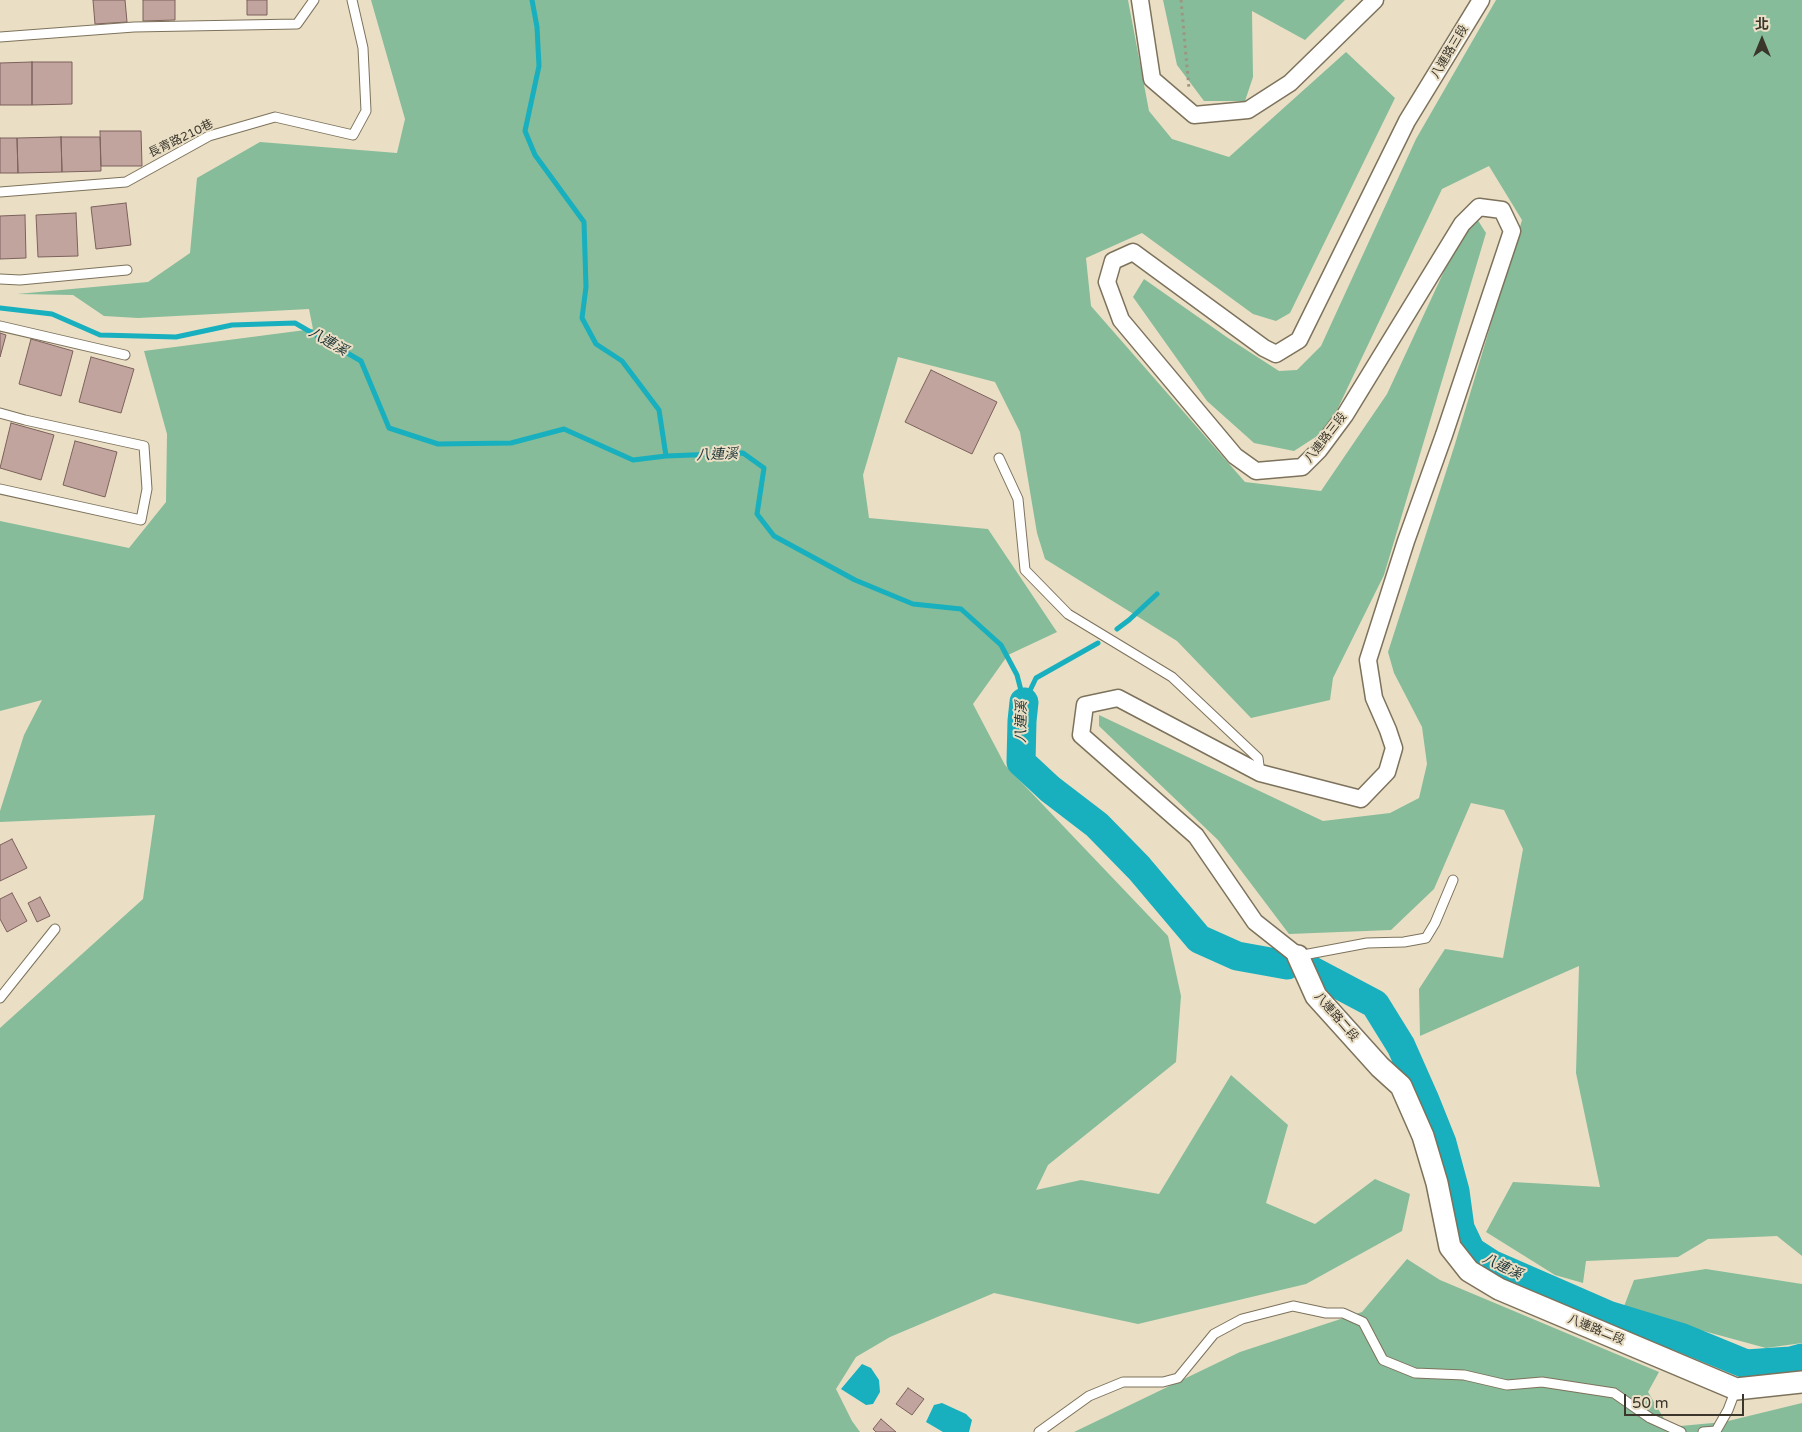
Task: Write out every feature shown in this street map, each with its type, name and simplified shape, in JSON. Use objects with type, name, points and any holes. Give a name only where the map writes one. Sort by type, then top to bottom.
[{"type":"street","points":[[1140,0],[1152,79],[1194,115],[1248,110],[1290,83],[1375,0]]},
{"type":"street","name":"八連路三段","points":[[1360,799],[1386,772],[1394,748],[1374,698],[1368,660],[1406,540],[1444,435],[1512,231],[1502,210],[1479,207],[1462,224],[1345,415],[1319,450],[1302,467],[1256,471],[1235,456],[1121,320],[1107,282],[1113,261],[1133,252],[1264,348],[1276,354],[1298,340],[1408,121],[1481,0]]},
{"type":"street","name":"八連路二段","points":[[1360,799],[1260,773],[1118,698],[1085,705],[1081,735],[1196,836],[1255,922],[1298,956],[1316,996],[1380,1067],[1401,1086],[1423,1136],[1437,1183],[1450,1247],[1469,1271],[1499,1289],[1736,1389],[1802,1382]]},
{"type":"lane","points":[[0,37],[134,27],[297,24],[314,0]]},
{"type":"lane","name":"長青路210巷","points":[[0,192],[126,182],[209,136],[275,118],[353,135],[366,111],[363,48],[352,0]]},
{"type":"lane","points":[[0,279],[20,280],[127,270]]},
{"type":"lane","points":[[0,326],[125,355]]},
{"type":"lane","points":[[0,413],[144,446],[147,489],[141,520],[0,488]]},
{"type":"lane","points":[[999,458],[1018,499],[1025,570],[1068,614],[1172,677],[1258,758],[1260,773]]},
{"type":"lane","points":[[1298,956],[1367,943],[1404,942],[1426,938],[1435,923],[1453,880]]},
{"type":"lane","points":[[0,998],[55,929]]},
{"type":"lane","points":[[1039,1432],[1089,1396],[1123,1382],[1163,1382],[1178,1378],[1214,1334],[1242,1319],[1293,1306],[1326,1313],[1343,1313],[1363,1322],[1383,1360],[1415,1373],[1464,1375],[1507,1385],[1542,1382],[1614,1393],[1650,1418],[1681,1432]]},
{"type":"lane","points":[[1703,1432],[1716,1431],[1728,1410],[1736,1389]]},
{"type":"path","points":[[1181,0],[1191,112]]},
{"type":"green space","points":[[371,0],[1128,0],[1149,111],[1172,139],[1229,157],[1346,52],[1395,98],[1290,313],[1276,321],[1253,314],[1142,233],[1086,258],[1091,306],[1245,482],[1321,491],[1387,394],[1472,211],[1486,233],[1384,575],[1333,678],[1330,700],[1251,718],[1177,641],[1045,559],[1037,533],[1020,432],[995,382],[898,357],[863,475],[869,518],[988,529],[1057,632],[1008,655],[973,704],[1005,765],[1168,936],[1181,996],[1176,1062],[1048,1165],[1036,1190],[1081,1180],[1159,1194],[1231,1075],[1288,1125],[1266,1203],[1315,1224],[1375,1179],[1410,1194],[1402,1231],[1306,1284],[1138,1324],[994,1293],[890,1337],[856,1357],[836,1389],[852,1421],[860,1432],[0,1432],[0,1028],[143,899],[155,815],[0,822],[0,811],[24,735],[42,700],[0,711],[0,521],[129,548],[166,502],[167,434],[144,351],[313,329],[309,309],[138,318],[104,316],[73,295],[17,294],[148,282],[190,253],[197,178],[260,142],[397,153],[405,119]]},
{"type":"green space","points":[[1163,0],[1345,0],[1305,40],[1252,11],[1253,77],[1245,101],[1204,101],[1177,65]]},
{"type":"green space","points":[[1496,0],[1802,0],[1802,1256],[1777,1236],[1708,1239],[1678,1257],[1586,1261],[1583,1283],[1555,1275],[1486,1232],[1513,1182],[1600,1187],[1576,1073],[1579,966],[1420,1036],[1419,989],[1445,949],[1503,958],[1523,849],[1504,810],[1471,803],[1434,889],[1391,930],[1289,934],[1218,840],[1099,726],[1099,715],[1323,821],[1390,813],[1419,798],[1427,764],[1422,727],[1394,673],[1388,652],[1455,444],[1522,220],[1489,166],[1442,189],[1328,429],[1294,451],[1254,443],[1207,401],[1133,297],[1144,279],[1279,371],[1297,370],[1321,346],[1416,139]]},
{"type":"green space","points":[[1407,1259],[1440,1280],[1659,1372],[1648,1392],[1669,1427],[1724,1422],[1802,1403],[1802,1432],[1074,1432],[1240,1352],[1362,1312]]},
{"type":"green space","points":[[1706,1269],[1802,1284],[1802,1343],[1766,1348],[1623,1309],[1634,1280]]},
{"type":"water","points":[[862,1364],[871,1368],[879,1380],[880,1392],[873,1404],[866,1405],[841,1389]]},
{"type":"water","points":[[942,1403],[966,1414],[972,1420],[969,1432],[943,1432],[926,1422],[934,1405]]},
{"type":"building","points":[[93,0],[125,0],[127,22],[95,24]]},
{"type":"building","points":[[143,0],[175,0],[175,20],[143,21]]},
{"type":"building","points":[[247,0],[267,0],[267,15],[247,15]]},
{"type":"building","points":[[32,62],[72,62],[72,104],[32,105]]},
{"type":"building","points":[[32,62],[32,105],[0,105],[0,63]]},
{"type":"building","points":[[100,131],[141,131],[142,166],[101,166]]},
{"type":"building","points":[[61,137],[100,137],[101,171],[62,172]]},
{"type":"building","points":[[61,137],[62,172],[18,173],[17,138]]},
{"type":"building","points":[[0,138],[17,138],[18,173],[0,173]]},
{"type":"building","points":[[126,203],[131,245],[96,249],[91,207]]},
{"type":"building","points":[[76,213],[78,256],[38,257],[36,215]]},
{"type":"building","points":[[25,215],[26,258],[0,259],[0,216]]},
{"type":"building","points":[[0,333],[6,335],[0,357]]},
{"type":"building","points":[[31,339],[73,351],[61,396],[19,384]]},
{"type":"building","points":[[91,357],[134,369],[121,413],[79,402]]},
{"type":"building","points":[[931,370],[997,402],[972,454],[905,422]]},
{"type":"building","points":[[11,423],[54,435],[41,480],[0,468]]},
{"type":"building","points":[[75,441],[117,452],[105,497],[63,485]]},
{"type":"building","points":[[12,839],[27,868],[0,881],[0,845]]},
{"type":"building","points":[[12,893],[27,921],[7,932],[0,919],[0,899]]},
{"type":"building","points":[[40,897],[50,916],[37,922],[28,903]]},
{"type":"building","points":[[908,1388],[924,1399],[912,1415],[896,1404]]},
{"type":"building","points":[[881,1419],[896,1432],[876,1432],[873,1429]]},
{"type":"waterway","points":[[532,0],[537,27],[539,66],[525,131],[535,155],[584,222],[586,287],[582,318],[596,344],[622,361],[659,410],[666,456]]},
{"type":"waterway","name":"八連溪","points":[[0,308],[52,314],[100,335],[176,337],[232,325],[295,323],[361,361],[389,428],[438,444],[511,443],[564,429],[633,460],[666,456],[743,453],[764,468],[757,514],[774,536],[855,580],[913,604],[961,609],[1001,645],[1017,675],[1024,702]]},
{"type":"waterway","points":[[1117,629],[1157,594]]},
{"type":"waterway","points":[[1025,701],[1036,678],[1098,643]]},
{"type":"waterway","name":"八連溪","points":[[1024,702],[1021,762],[1050,789],[1097,825],[1139,868],[1199,939],[1237,956],[1287,965]]},
{"type":"waterway","name":"八連溪","points":[[1307,968],[1375,1004],[1401,1046],[1442,1143],[1455,1191],[1460,1228],[1471,1251],[1491,1264],[1608,1315],[1680,1337],[1746,1364],[1791,1361],[1802,1358]]}]
